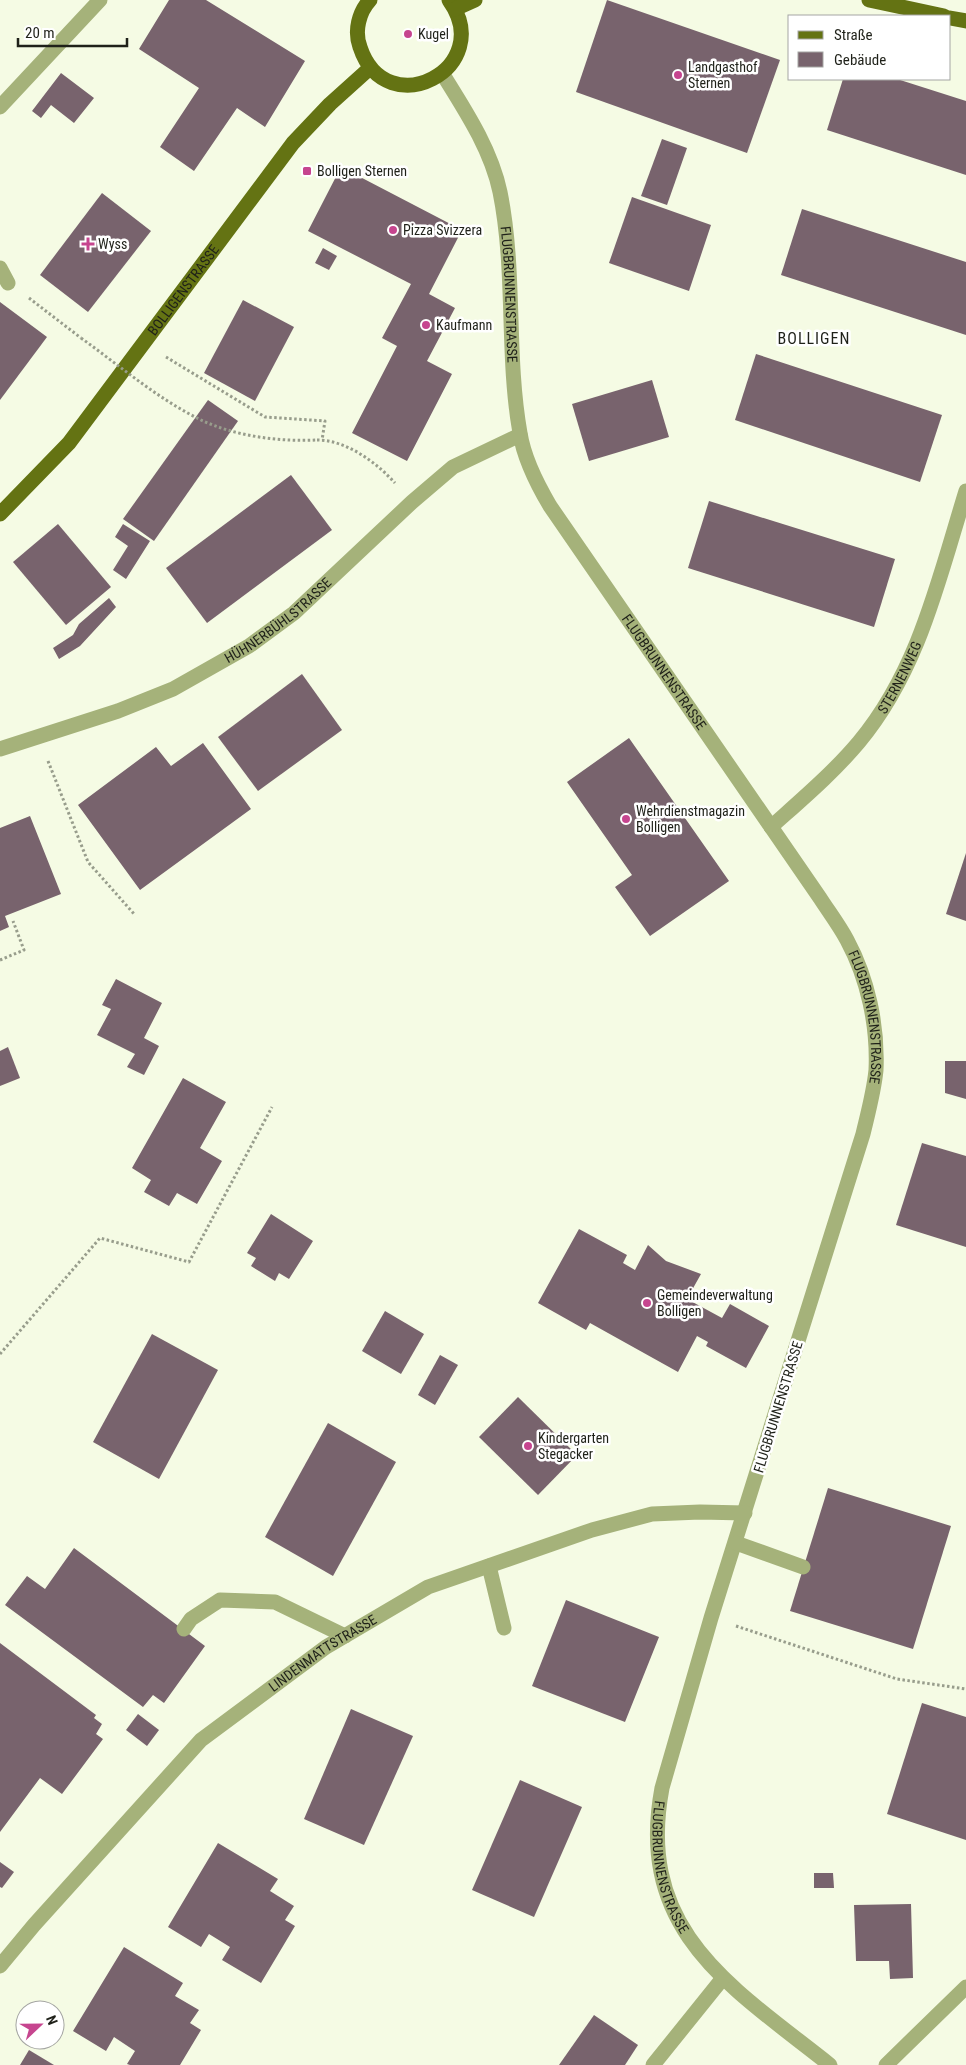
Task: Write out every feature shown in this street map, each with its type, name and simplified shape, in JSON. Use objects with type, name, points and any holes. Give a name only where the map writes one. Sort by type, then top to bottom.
[{"type":"main road","points":[[365,1],[360,16],[358,44],[370,68],[381,77],[393,83],[419,85],[432,80],[442,73],[452,63],[458,50],[461,37],[460,23],[452,5],[476,0]]},
{"type":"main road","points":[[869,0],[939,15]]},
{"type":"main road","points":[[951,18],[966,21]]},
{"type":"main road","name":"BOLLIGENSTRASSE","points":[[0,514],[69,443],[294,143],[330,104],[370,68]]},
{"type":"street","points":[[3,103],[100,0]]},
{"type":"street","name":"FLUGBRUNNENSTRASSE","points":[[442,73],[472,122],[486,151],[500,192],[507,244],[511,354],[520,435],[535,480],[550,506],[847,940],[860,970],[870,1005],[876,1041],[876,1071],[863,1134],[711,1618],[662,1788],[657,1814],[659,1865],[674,1914],[686,1936],[702,1957],[744,1997],[830,2065]]},
{"type":"street","points":[[0,268],[8,283]]},
{"type":"street","name":"HÜHNERBÜHLSTRASSE","points":[[0,749],[118,710],[173,689],[249,646],[294,613],[412,502],[452,468],[520,435]]},
{"type":"street","name":"STERNENWEG","points":[[771,827],[860,742],[900,680],[926,622],[966,491]]},
{"type":"street","name":"LINDENMATTSTRASSE","points":[[0,1966],[34,1924],[201,1740],[326,1646],[428,1587],[592,1530],[652,1514],[745,1513]]},
{"type":"street","points":[[736,1543],[803,1567]]},
{"type":"street","points":[[489,1566],[504,1628]]},
{"type":"street","points":[[184,1629],[191,1619],[220,1600],[275,1602],[345,1636]]},
{"type":"street","points":[[653,2065],[723,1978]]},
{"type":"street","points":[[886,2065],[966,1987]]},
{"type":"path","points":[[8,283],[81,338],[177,406],[203,421],[229,430],[258,436],[293,440],[322,440],[338,443],[366,458],[392,480],[412,502]]},
{"type":"path","points":[[144,344],[265,417],[324,421],[322,440]]},
{"type":"path","points":[[38,737],[88,862],[135,915]]},
{"type":"path","points":[[0,960],[24,950],[13,921]]},
{"type":"path","points":[[0,1354],[100,1238],[189,1262],[272,1107]]},
{"type":"path","points":[[711,1618],[897,1678],[966,1689]]},
{"type":"building","points":[[169,0],[206,0],[305,61],[265,127],[237,108],[194,171],[160,147],[199,88],[139,49]]},
{"type":"building","points":[[607,0],[780,60],[747,153],[576,92]]},
{"type":"building","points":[[61,73],[94,98],[74,123],[51,105],[41,118],[32,111]]},
{"type":"building","points":[[843,80],[900,80],[966,101],[966,175],[827,130]]},
{"type":"building","points":[[662,139],[687,148],[667,205],[641,196]]},
{"type":"building","points":[[341,167],[462,230],[429,294],[455,308],[427,361],[452,374],[407,461],[352,433],[397,346],[382,338],[411,284],[308,231]]},
{"type":"building","points":[[102,193],[151,231],[88,312],[40,275]]},
{"type":"building","points":[[632,197],[711,225],[689,291],[609,263]]},
{"type":"building","points":[[802,209],[966,262],[966,335],[781,275]]},
{"type":"building","points":[[323,248],[337,256],[329,270],[315,263]]},
{"type":"building","points":[[243,300],[294,327],[255,401],[204,373]]},
{"type":"building","points":[[0,302],[47,337],[0,400]]},
{"type":"building","points":[[756,354],[942,415],[920,482],[735,420]]},
{"type":"building","points":[[652,380],[669,437],[589,461],[572,404]]},
{"type":"building","points":[[208,400],[238,421],[154,541],[123,519]]},
{"type":"building","points":[[291,475],[332,530],[207,623],[166,568]]},
{"type":"building","points":[[709,501],[895,559],[874,627],[688,568]]},
{"type":"building","points":[[58,524],[111,587],[66,625],[13,562]]},
{"type":"building","points":[[123,524],[150,541],[126,579],[113,570],[128,546],[115,537]]},
{"type":"building","points":[[109,598],[116,607],[80,646],[59,659],[53,648],[73,635],[79,624]]},
{"type":"building","points":[[302,674],[342,730],[258,791],[218,737]]},
{"type":"building","points":[[629,738],[729,881],[650,936],[615,887],[632,875],[567,782]]},
{"type":"building","points":[[203,743],[251,809],[140,890],[78,805],[156,747],[171,766]]},
{"type":"building","points":[[30,816],[61,894],[5,916],[9,927],[0,931],[0,828]]},
{"type":"building","points":[[966,853],[966,921],[946,914]]},
{"type":"building","points":[[116,979],[162,1003],[144,1038],[159,1046],[144,1075],[127,1067],[135,1054],[97,1035],[111,1009],[102,1005]]},
{"type":"building","points":[[8,1047],[20,1078],[0,1086],[0,1051]]},
{"type":"building","points":[[945,1061],[966,1061],[966,1099],[945,1093]]},
{"type":"building","points":[[183,1078],[226,1102],[200,1148],[222,1161],[197,1204],[177,1193],[169,1206],[144,1192],[151,1180],[132,1168]]},
{"type":"building","points":[[922,1143],[966,1156],[966,1247],[896,1225]]},
{"type":"building","points":[[271,1214],[313,1241],[289,1279],[279,1273],[275,1281],[251,1266],[256,1258],[247,1253]]},
{"type":"building","name":"Gemeindeverwaltung Bolligen","points":[[579,1229],[627,1255],[623,1263],[635,1270],[648,1245],[666,1261],[701,1274],[687,1299],[722,1318],[730,1304],[769,1326],[746,1368],[706,1346],[708,1342],[697,1336],[678,1372],[590,1323],[586,1330],[538,1303]]},
{"type":"building","points":[[385,1311],[424,1334],[401,1374],[362,1351]]},
{"type":"building","points":[[152,1334],[218,1370],[159,1479],[93,1442]]},
{"type":"building","points":[[440,1355],[458,1365],[435,1405],[418,1395]]},
{"type":"building","name":"Kindergarten Stegacker","points":[[518,1397],[577,1455],[538,1495],[479,1437]]},
{"type":"building","points":[[328,1423],[396,1462],[333,1576],[265,1537]]},
{"type":"building","points":[[828,1488],[951,1526],[913,1649],[790,1611]]},
{"type":"building","points":[[74,1548],[205,1646],[164,1703],[153,1695],[143,1707],[5,1605],[27,1576],[45,1589]]},
{"type":"building","points":[[566,1600],[659,1637],[625,1722],[532,1686]]},
{"type":"building","points":[[0,1643],[96,1715],[94,1718],[102,1724],[96,1734],[103,1739],[62,1794],[40,1778],[0,1832]]},
{"type":"building","points":[[922,1703],[966,1717],[966,1840],[887,1814]]},
{"type":"building","points":[[351,1709],[413,1736],[364,1845],[304,1819]]},
{"type":"building","points":[[138,1714],[159,1730],[147,1746],[126,1730]]},
{"type":"building","points":[[520,1780],[582,1807],[534,1917],[472,1890]]},
{"type":"building","points":[[218,1843],[278,1879],[270,1891],[294,1906],[285,1920],[295,1926],[261,1983],[222,1960],[230,1947],[209,1934],[201,1947],[168,1927]]},
{"type":"building","points":[[0,1862],[14,1872],[2,1888],[0,1887]]},
{"type":"building","points":[[814,1873],[833,1873],[834,1888],[814,1888]]},
{"type":"building","points":[[911,1904],[913,1978],[890,1979],[889,1961],[856,1961],[854,1905]]},
{"type":"building","points":[[124,1947],[183,1983],[175,1996],[199,2010],[190,2023],[201,2030],[180,2065],[130,2065],[127,2064],[135,2051],[114,2037],[106,2051],[73,2031]]},
{"type":"building","points":[[594,2015],[638,2045],[625,2065],[559,2065]]},
{"type":"building","points":[[29,2050],[54,2065],[20,2065]]},
{"type":"place","name":"Kugel","points":[[408,34]]},
{"type":"place","name":"Landgasthof Sternen","points":[[678,75]]},
{"type":"place","name":"Bolligen Sternen","points":[[307,171]]},
{"type":"place","name":"Pizza Svizzera","points":[[393,230]]},
{"type":"place","name":"Wyss","points":[[88,244]]},
{"type":"place","name":"Kaufmann","points":[[426,325]]},
{"type":"place","name":"Wehrdienstmagazin Bolligen","points":[[626,819]]},
{"type":"place","name":"Gemeindeverwaltung Bolligen","points":[[647,1303]]},
{"type":"place","name":"Kindergarten Stegacker","points":[[528,1446]]},
{"type":"district","name":"BOLLIGEN","points":[[814,338]]}]
